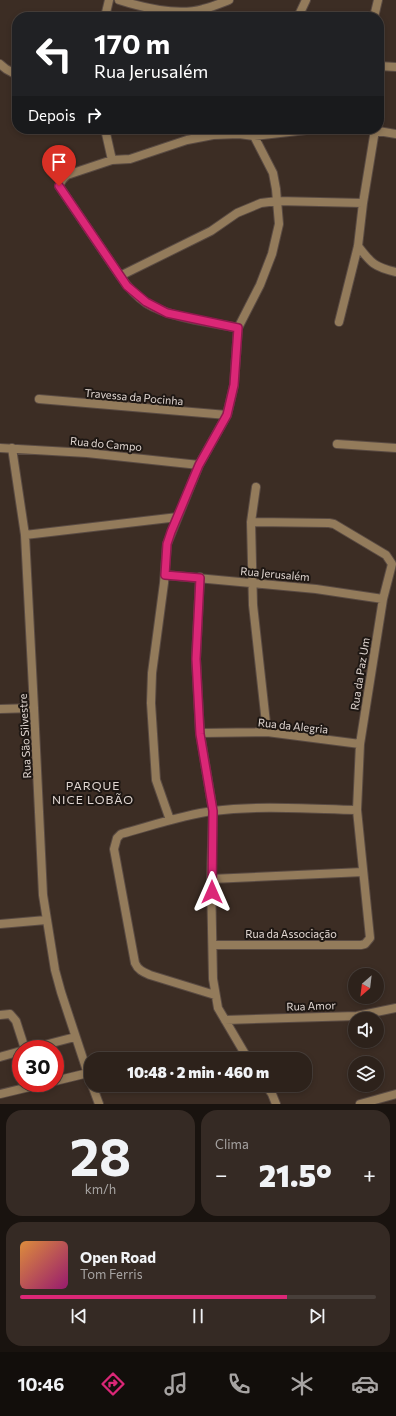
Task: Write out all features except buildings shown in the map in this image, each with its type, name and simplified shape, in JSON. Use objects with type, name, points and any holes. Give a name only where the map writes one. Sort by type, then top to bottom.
[{"type":"street","points":[[105,12],[109,0]]},
{"type":"street","points":[[120,0],[141,7],[175,11],[202,10],[229,0]]},
{"type":"street","points":[[202,10],[204,0]]},
{"type":"street","points":[[300,12],[306,0]]},
{"type":"street","points":[[375,12],[378,0]]},
{"type":"street","points":[[0,64],[12,72]]},
{"type":"street","points":[[384,66],[396,66]]},
{"type":"street","points":[[384,132],[396,134]]},
{"type":"street","points":[[106,134],[112,160]]},
{"type":"street","points":[[238,328],[167,313],[146,302],[127,286],[59,186],[62,179],[67,175],[112,160],[130,159],[187,140],[213,135],[239,134],[254,136],[271,134]]},
{"type":"street","points":[[339,322],[358,246],[371,134]]},
{"type":"street","points":[[170,820],[156,780],[151,703],[152,673],[165,575],[167,544],[199,465],[227,415],[234,385],[238,328],[260,285],[272,254],[279,224],[273,173],[254,136]]},
{"type":"street","points":[[120,276],[211,231],[237,213],[261,203],[277,201],[363,203]]},
{"type":"street","points":[[358,246],[371,262],[383,269],[396,272]]},
{"type":"street","name":"Travessa da Pocinha","points":[[39,399],[227,415]]},
{"type":"street","points":[[337,444],[396,448]]},
{"type":"street","name":"Rua do Campo","points":[[0,448],[87,453],[199,465]]},
{"type":"street","points":[[12,448],[25,536],[178,517]]},
{"type":"street","points":[[256,487],[251,522],[253,605],[267,732]]},
{"type":"street","name":"Rua da Paz Um","points":[[251,522],[334,524],[386,555],[392,564],[393,571],[383,599],[360,744],[357,810],[362,872],[370,932],[370,938],[368,941]]},
{"type":"street","name":"Rua São Silvestre","points":[[25,536],[43,895],[55,970],[84,1061]]},
{"type":"street","name":"Rua Jerusalém","points":[[165,575],[316,589],[383,599]]},
{"type":"street","points":[[200,578],[196,659],[200,734],[213,811],[211,879],[213,979],[218,1008],[244,1052]]},
{"type":"street","points":[[0,708],[34,708]]},
{"type":"street","name":"Rua da Alegria","points":[[200,734],[267,732],[360,744]]},
{"type":"street","points":[[215,995],[150,975],[141,971],[137,967],[114,849],[117,838],[121,834],[170,820],[213,811],[268,808],[357,810]]},
{"type":"street","points":[[211,879],[362,872]]},
{"type":"street","points":[[0,924],[46,920]]},
{"type":"street","name":"Rua da Associação","points":[[213,945],[361,945],[368,941]]},
{"type":"street","name":"Rua Amor","points":[[225,1020],[357,1016],[396,1008]]},
{"type":"street","points":[[0,1015],[10,1014],[16,1021],[22,1040]]},
{"type":"street","points":[[64,1040],[76,1037]]},
{"type":"street","points":[[0,1057],[12,1054]]},
{"type":"street","points":[[64,1079],[84,1074]]},
{"type":"street","points":[[0,1094],[12,1091]]},
{"type":"street","name":"Rua São Silvestre","points":[[94,1092],[98,1104]]},
{"type":"street","points":[[271,1092],[276,1104]]},
{"type":"street","points":[[360,1104],[396,1094]]},
{"type":"district","name":"PARQUE NICE LOBÃO","points":[[93,793]]},
{"type":"route","points":[[59,186],[127,286],[146,302],[167,313],[238,328],[234,385],[227,415],[199,465],[171,532],[167,544],[165,575],[200,578],[196,659],[198,714],[213,811],[212,892]]}]
